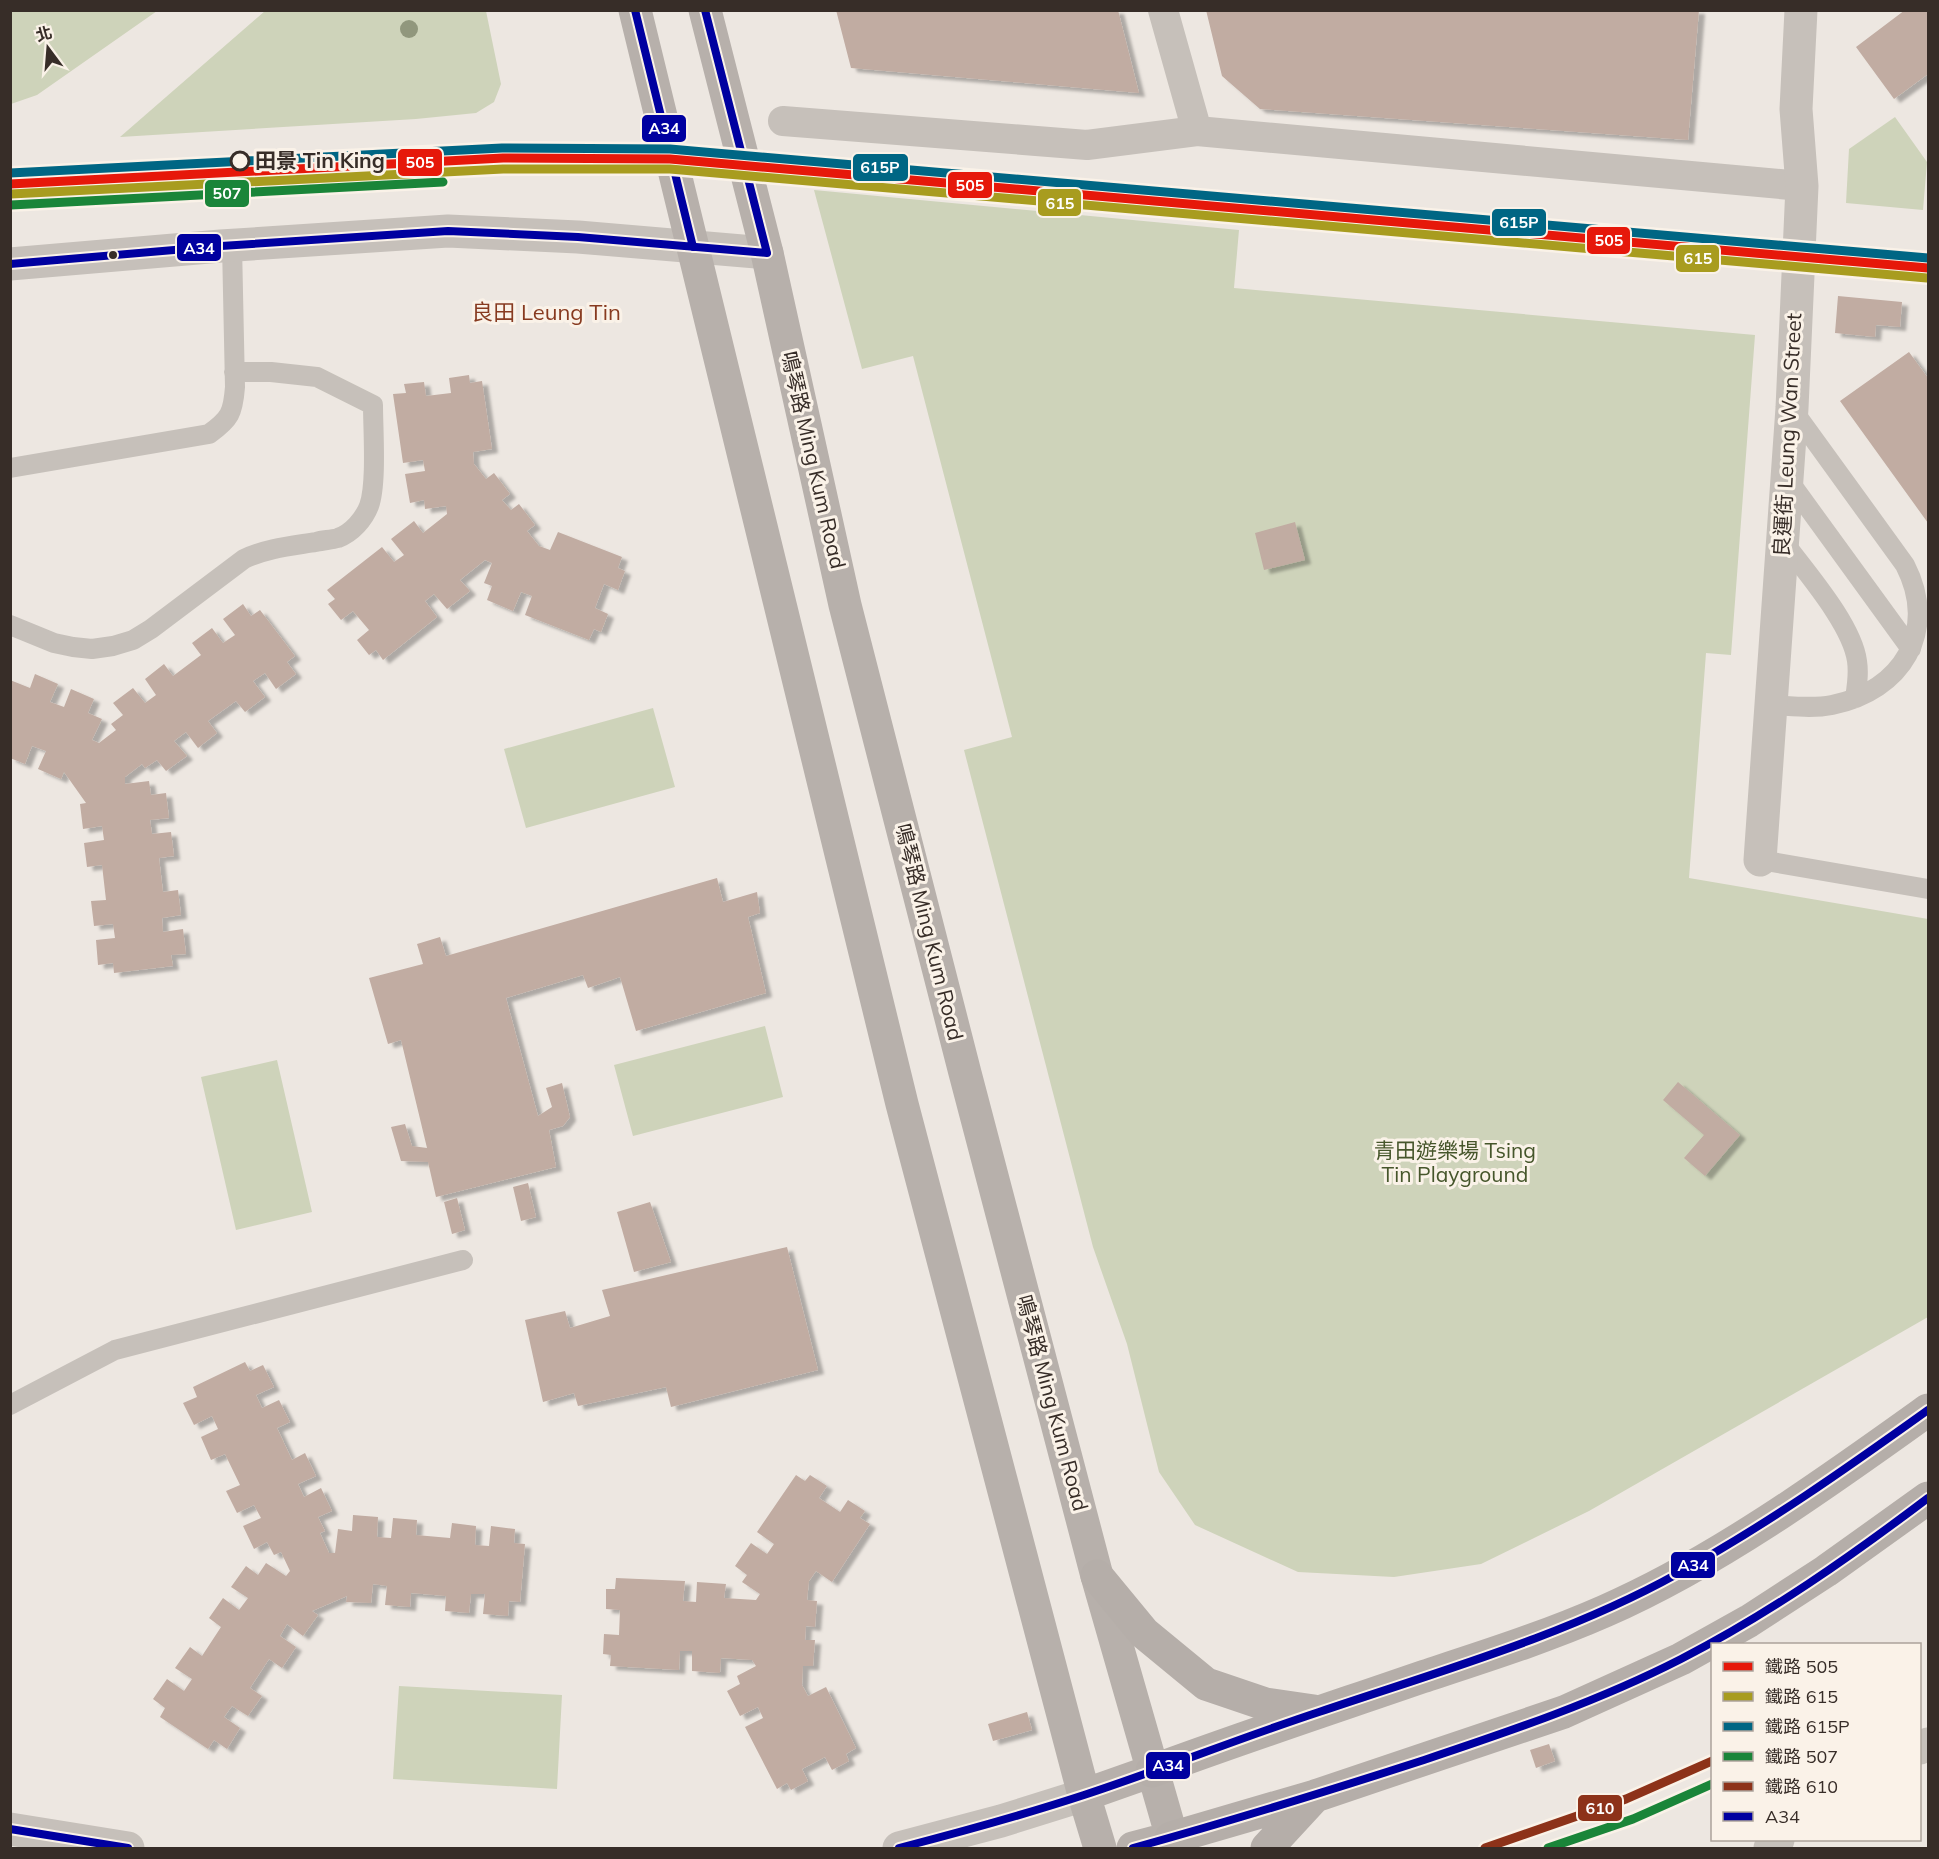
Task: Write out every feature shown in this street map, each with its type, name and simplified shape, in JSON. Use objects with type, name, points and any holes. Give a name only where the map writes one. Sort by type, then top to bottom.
[{"type":"main road","points":[[635,10],[902,1104],[1084,1795],[1100,1848]]},
{"type":"main road","name":"鳴琴路 Ming Kum Road","points":[[705,10],[767,253],[845,605],[1097,1576],[1173,1843]]},
{"type":"main road","points":[[1084,1795],[1256,1733],[1534,1639],[1606,1610],[1676,1575],[1744,1535],[1929,1410]]},
{"type":"main road","points":[[1133,1848],[1173,1843],[1564,1712],[1681,1659],[1749,1621],[1827,1571],[1929,1498]]},
{"type":"main road","points":[[1097,1576],[1144,1633],[1206,1684],[1265,1704],[1321,1712]]},
{"type":"main road","points":[[1267,1848],[1315,1796]]},
{"type":"street","points":[[1163,10],[1197,131]]},
{"type":"street","name":"良運街 Leung Wan Street","points":[[1760,860],[1792,408],[1802,186],[1796,109],[1801,10]]},
{"type":"street","points":[[783,120],[1087,145],[1197,131],[1802,186]]},
{"type":"street","points":[[10,264],[232,245],[448,231],[578,237],[767,253]]},
{"type":"street","points":[[899,1848],[1001,1821],[1084,1795]]},
{"type":"street","points":[[10,1829],[128,1848]]},
{"type":"lane","points":[[10,468],[209,434],[225,422],[234,405],[232,245]]},
{"type":"lane","points":[[10,625],[54,643],[73,647],[92,649],[133,640],[244,559],[274,549],[338,538],[351,531],[362,519],[373,491],[373,405],[317,377],[271,372],[234,372]]},
{"type":"lane","points":[[1772,705],[1810,707],[1832,705],[1873,690],[1888,680],[1901,666],[1917,633],[1919,615],[1914,581],[1905,565],[1792,408]]},
{"type":"lane","points":[[1786,477],[1911,649]]},
{"type":"lane","points":[[1782,540],[1842,622],[1851,640],[1857,669],[1855,698]]},
{"type":"lane","points":[[1760,860],[1929,889]]},
{"type":"lane","points":[[10,1405],[115,1350],[463,1260]]},
{"type":"green space","points":[[10,11],[157,11],[37,95],[11,104]]},
{"type":"green space","points":[[265,11],[486,11],[501,84],[494,102],[476,113],[416,119],[120,137]]},
{"type":"green space","points":[[1895,117],[1927,162],[1923,210],[1846,203],[1849,149]]},
{"type":"green space","name":"青田遊樂場 Tsing Tin Playground","points":[[814,190],[1239,230],[1234,288],[1755,335],[1731,655],[1706,653],[1689,878],[1928,919],[1928,1317],[1589,1511],[1481,1564],[1394,1577],[1298,1572],[1195,1525],[1159,1472],[1127,1344],[1093,1247],[964,750],[1012,737],[913,356],[862,369]]},
{"type":"green space","points":[[653,708],[675,787],[526,828],[504,749]]},
{"type":"green space","points":[[765,1026],[783,1097],[633,1136],[614,1065]]},
{"type":"green space","points":[[277,1060],[312,1212],[236,1230],[201,1077]]},
{"type":"green space","points":[[399,1686],[562,1695],[557,1789],[393,1779]]},
{"type":"building","points":[[836,10],[1118,10],[1139,93],[851,68]]},
{"type":"building","points":[[1206,10],[1699,10],[1688,140],[1260,109],[1222,76]]},
{"type":"building","points":[[1905,10],[1928,10],[1928,74],[1894,99],[1856,47]]},
{"type":"building","points":[[1838,296],[1902,302],[1900,327],[1876,325],[1875,337],[1835,333]]},
{"type":"building","points":[[1909,352],[1928,378],[1928,523],[1840,401]]},
{"type":"building","points":[[469,375],[470,383],[482,381],[492,449],[473,452],[474,464],[486,479],[494,473],[510,494],[502,500],[511,510],[519,504],[535,525],[527,531],[539,546],[550,550],[558,532],[622,557],[618,568],[625,571],[618,590],[604,584],[595,608],[608,614],[601,632],[594,629],[589,640],[525,615],[532,596],[521,592],[513,611],[487,600],[492,586],[484,583],[492,563],[485,560],[460,580],[470,591],[447,609],[434,594],[425,601],[437,617],[383,660],[376,650],[369,655],[357,640],[369,630],[353,611],[341,620],[328,604],[335,599],[327,590],[382,547],[394,562],[404,555],[391,539],[414,521],[423,533],[447,514],[446,506],[425,509],[424,500],[410,503],[405,474],[425,471],[423,460],[403,463],[393,394],[406,393],[404,384],[424,382],[426,396],[451,393],[449,378]]},
{"type":"building","points":[[1295,522],[1305,560],[1264,570],[1255,533]]},
{"type":"building","points":[[243,604],[251,616],[260,610],[295,656],[287,662],[296,674],[276,689],[265,673],[253,681],[265,697],[245,712],[236,701],[208,721],[217,733],[198,748],[186,732],[174,741],[187,756],[166,771],[157,760],[145,768],[142,764],[125,777],[125,784],[149,781],[151,795],[166,793],[169,818],[150,820],[152,834],[171,832],[174,856],[159,858],[163,892],[178,890],[181,915],[162,918],[163,932],[183,929],[186,954],[171,955],[173,966],[114,973],[113,963],[98,965],[96,940],[115,938],[113,924],[94,926],[91,901],[106,900],[102,865],[87,867],[84,843],[104,840],[102,826],[83,829],[80,804],[86,803],[64,772],[61,779],[38,769],[46,751],[32,746],[25,764],[10,758],[10,680],[30,688],[35,674],[58,684],[50,702],[64,707],[71,689],[94,699],[88,713],[102,719],[92,740],[99,743],[116,730],[111,724],[123,715],[113,703],[133,688],[145,703],[156,695],[145,679],[164,664],[173,676],[201,655],[192,643],[212,628],[223,643],[235,635],[223,619]]},
{"type":"building","points":[[717,878],[723,902],[757,892],[760,913],[748,917],[766,993],[636,1031],[620,977],[588,988],[583,975],[506,998],[538,1116],[552,1107],[546,1088],[562,1083],[570,1117],[563,1126],[549,1130],[556,1167],[436,1197],[428,1162],[401,1161],[391,1127],[405,1124],[412,1146],[427,1148],[401,1040],[388,1044],[369,978],[423,964],[417,944],[440,937],[446,956]]},
{"type":"building","points":[[1678,1082],[1740,1135],[1705,1176],[1684,1158],[1704,1135],[1663,1100]]},
{"type":"building","points":[[528,1183],[536,1217],[521,1221],[513,1187]]},
{"type":"building","points":[[457,1198],[465,1230],[452,1234],[444,1202]]},
{"type":"building","points":[[650,1202],[671,1262],[634,1272],[617,1212]]},
{"type":"building","points":[[787,1247],[818,1370],[671,1407],[666,1387],[578,1406],[574,1393],[543,1402],[525,1320],[565,1311],[570,1328],[610,1316],[602,1290]]},
{"type":"building","points":[[245,1362],[250,1371],[263,1365],[274,1387],[256,1395],[262,1408],[279,1400],[290,1422],[277,1428],[292,1460],[305,1453],[316,1476],[298,1484],[304,1497],[321,1488],[332,1511],[318,1517],[325,1531],[320,1533],[329,1553],[335,1553],[338,1529],[352,1531],[353,1515],[378,1517],[377,1537],[391,1538],[393,1518],[417,1520],[416,1535],[450,1538],[452,1523],[476,1526],[475,1545],[489,1546],[491,1526],[515,1529],[514,1543],[525,1544],[520,1602],[509,1601],[508,1616],[483,1614],[485,1594],[471,1594],[469,1613],[445,1611],[446,1596],[411,1593],[410,1607],[385,1605],[387,1586],[373,1584],[371,1603],[346,1602],[347,1596],[312,1611],[318,1615],[303,1636],[287,1624],[280,1636],[296,1647],[282,1668],[269,1659],[250,1688],[262,1696],[248,1716],[232,1706],[224,1717],[240,1728],[227,1749],[214,1740],[208,1749],[160,1717],[165,1708],[153,1699],[167,1679],[184,1691],[192,1679],[175,1668],[190,1647],[202,1656],[221,1627],[209,1618],[223,1598],[239,1610],[248,1598],[231,1587],[246,1566],[258,1575],[266,1563],[286,1576],[290,1571],[281,1552],[274,1555],[267,1542],[254,1549],[243,1526],[261,1518],[254,1505],[237,1513],[226,1491],[240,1485],[225,1454],[211,1460],[201,1437],[218,1429],[212,1416],[194,1425],[183,1403],[197,1397],[193,1387]]},
{"type":"building","points":[[796,1475],[805,1481],[810,1475],[827,1486],[819,1498],[840,1512],[848,1500],[865,1511],[860,1518],[870,1524],[832,1582],[816,1571],[809,1581],[807,1600],[817,1601],[815,1627],[806,1626],[805,1640],[815,1640],[813,1666],[803,1666],[802,1685],[808,1696],[826,1687],[856,1748],[846,1754],[849,1761],[832,1770],[825,1757],[802,1769],[808,1781],[791,1790],[787,1783],[777,1789],[745,1727],[763,1718],[758,1707],[740,1716],[727,1691],[740,1684],[737,1676],[756,1666],[752,1660],[721,1658],[720,1673],[692,1671],[692,1651],[680,1651],[679,1670],[610,1666],[611,1655],[603,1654],[604,1634],[619,1635],[620,1610],[606,1609],[606,1589],[615,1589],[616,1578],[685,1581],[683,1601],[696,1602],[697,1582],[726,1584],[724,1598],[756,1600],[760,1594],[742,1582],[747,1575],[735,1566],[751,1543],[767,1554],[774,1544],[757,1532]]},
{"type":"building","points":[[1027,1712],[1032,1730],[993,1741],[988,1724]]},
{"type":"building","points":[[1549,1744],[1555,1761],[1536,1768],[1530,1750]]},
{"type":"rail line","name":"615P","points":[[10,173],[502,148],[670,149],[1928,258]]},
{"type":"rail line","name":"505","points":[[10,184],[503,158],[670,159],[1928,268]]},
{"type":"rail line","name":"615","points":[[11,194],[503,169],[670,169],[1927,278]]},
{"type":"rail line","name":"507","points":[[11,205],[443,182]]},
{"type":"rail line","name":"610","points":[[1485,1848],[1626,1799],[1711,1761]]},
{"type":"rail line","name":"507","points":[[1548,1848],[1633,1819],[1711,1784]]},
{"type":"transit line","name":"A34","points":[[635,10],[693,247]]},
{"type":"transit line","name":"A34","points":[[705,10],[767,253]]},
{"type":"transit line","name":"A34","points":[[10,264],[221,246],[448,231],[578,237],[767,253]]},
{"type":"transit line","name":"A34","points":[[899,1848],[1084,1795],[1289,1722],[1456,1667],[1591,1616],[1710,1556],[1836,1475],[1928,1410]]},
{"type":"transit line","name":"A34","points":[[1712,1643],[1839,1563],[1928,1498]]},
{"type":"transit line","name":"A34","points":[[1133,1848],[1279,1806],[1522,1726],[1587,1702],[1711,1644]]},
{"type":"transit line","name":"A34","points":[[10,1829],[128,1848]]},
{"type":"place","name":"田景 Tin King","points":[[240,161]]},
{"type":"district","name":"良田 Leung Tin","points":[[546,312]]}]
